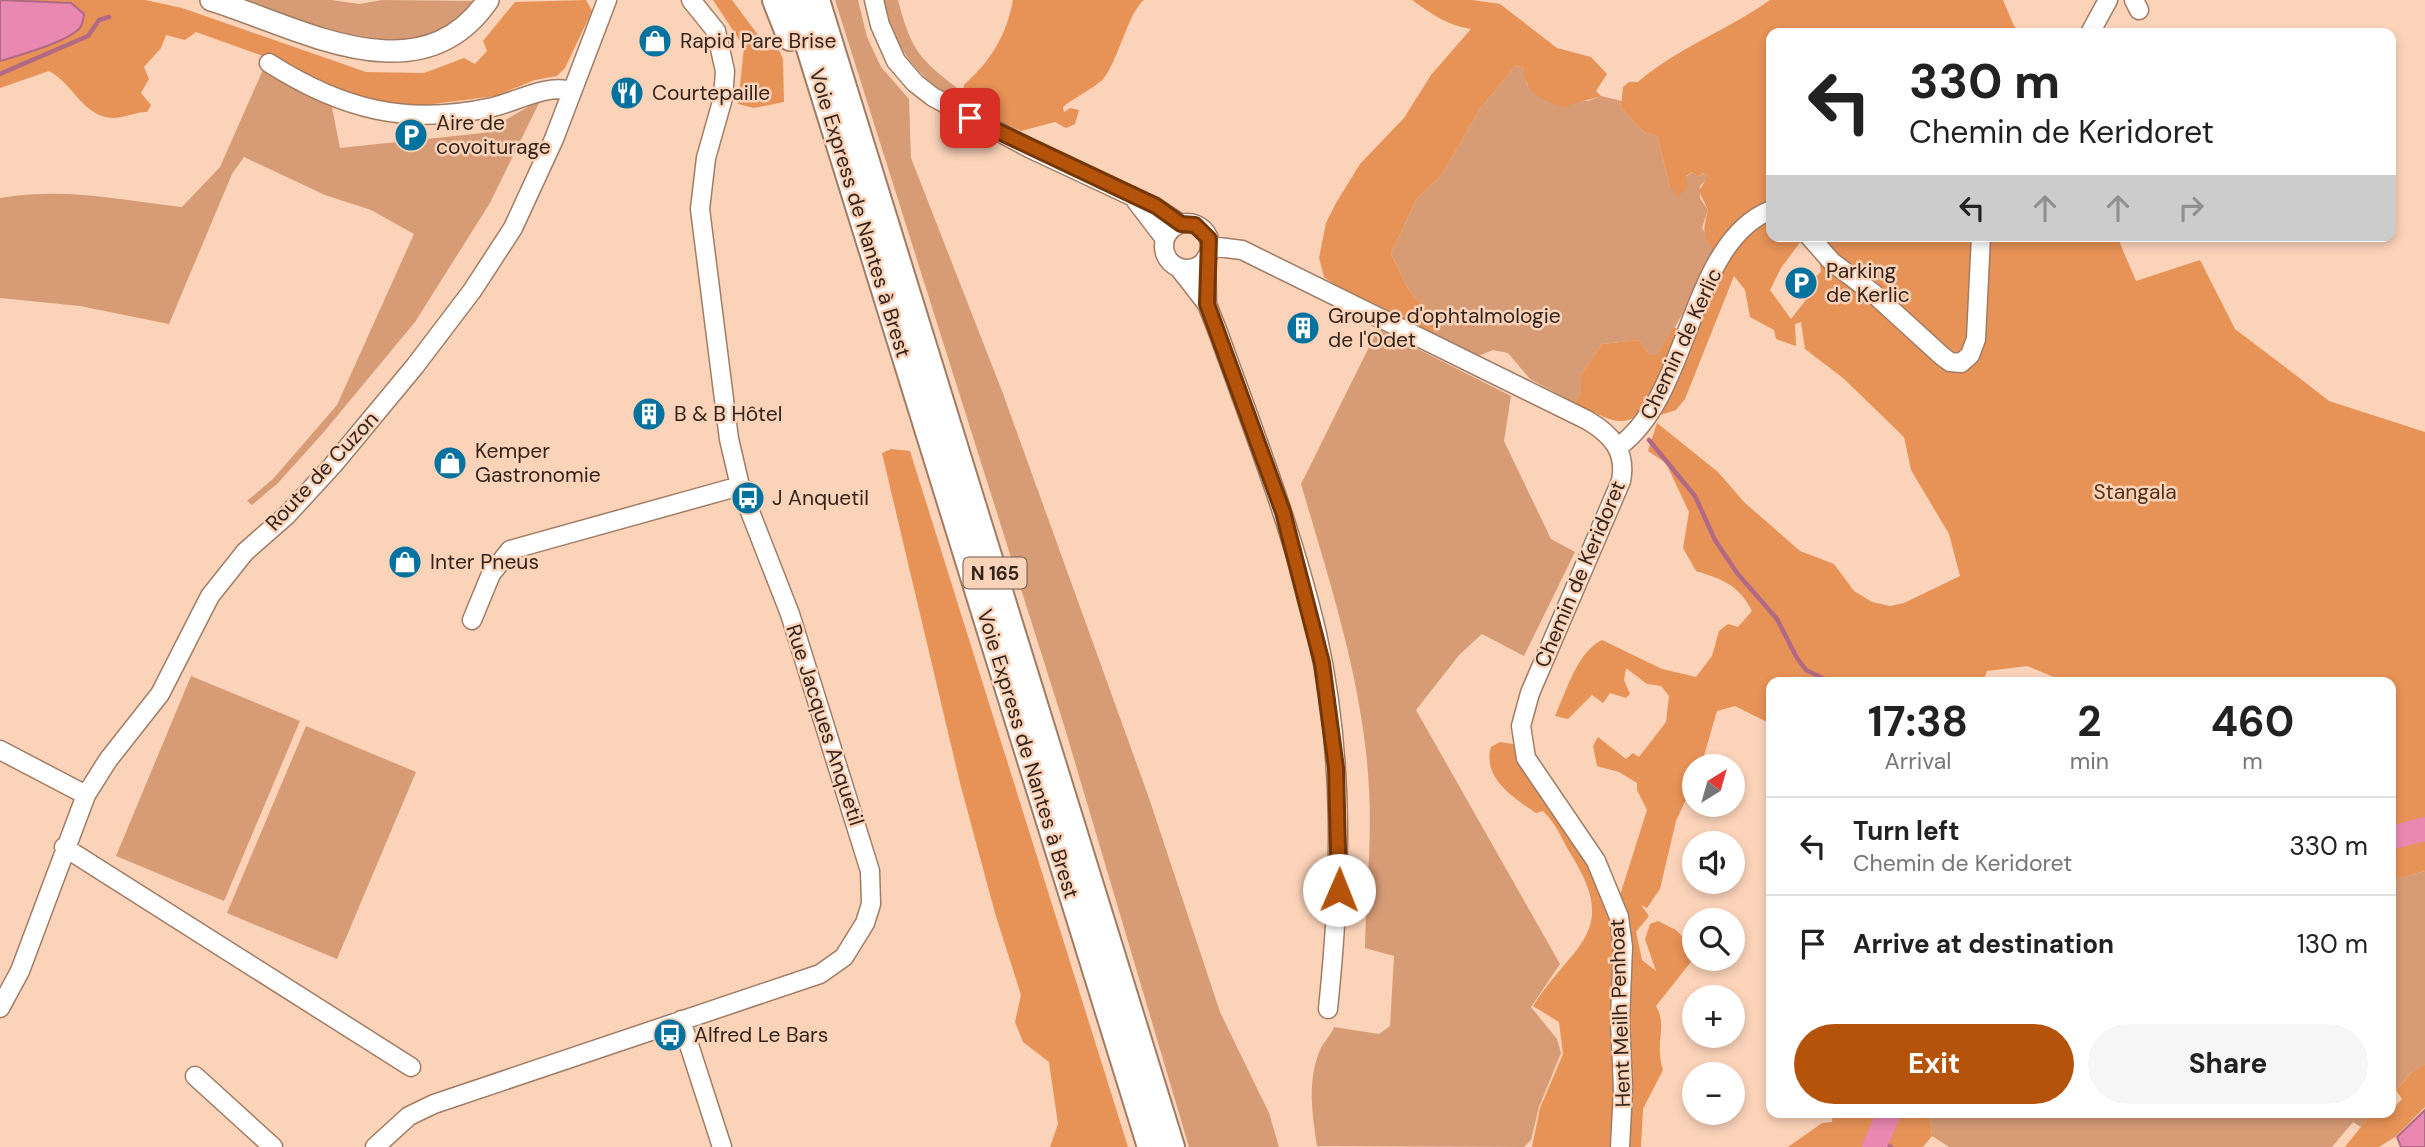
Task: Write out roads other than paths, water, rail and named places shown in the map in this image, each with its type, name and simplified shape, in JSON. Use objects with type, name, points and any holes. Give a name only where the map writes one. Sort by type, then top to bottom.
[{"type":"highway","points":[[775,0],[862,219]]},
{"type":"highway","name":"Voie Express de Nantes à Brest","points":[[794,0],[1150,1147]]},
{"type":"highway","name":"Voie Express de Nantes à Brest","points":[[817,0],[1172,1147]]},
{"type":"main road","points":[[211,0],[340,44],[393,52],[421,49],[442,42],[472,21],[488,0]]},
{"type":"street","name":"Route de Cuzon","points":[[0,1008],[20,971],[64,847],[86,795],[108,760],[160,694],[210,596],[224,577],[338,459],[472,291],[522,211],[554,139],[607,0]]},
{"type":"street","name":"Rue Jacques Anquetil","points":[[375,1147],[395,1126],[427,1107],[804,980],[834,965],[858,938],[871,904],[870,871],[847,789],[790,614],[740,486],[729,439],[700,209],[706,158],[724,90],[724,62],[716,31],[691,0]]},
{"type":"street","points":[[874,0],[880,25],[896,61],[915,83],[933,97],[996,132],[1134,199],[1156,206],[1181,224],[1201,228],[1208,252],[1207,304]]},
{"type":"street","points":[[2093,28],[2108,0]]},
{"type":"street","points":[[269,63],[301,82],[342,99],[405,116],[477,110],[554,90],[571,91]]},
{"type":"street","points":[[1134,199],[1165,239]]},
{"type":"street","name":"Chemin de Kerlic","points":[[1618,447],[1639,430],[1654,409],[1718,262],[1747,225],[1766,213]]},
{"type":"street","points":[[1181,224],[1171,229],[1165,239],[1165,254],[1207,304],[1283,512],[1324,672],[1336,768],[1339,844],[1338,907],[1328,1009]]},
{"type":"street","points":[[1814,242],[1832,262],[1872,293],[1942,356],[1961,363],[1970,355],[1976,339],[1981,242]]},
{"type":"street","points":[[1179,268],[1194,269],[1208,252],[1242,250],[1587,420],[1606,432],[1618,447]]},
{"type":"street","name":"Chemin de Keridoret","points":[[1562,809],[1526,758],[1521,739],[1522,717],[1621,481],[1623,466],[1618,447]]},
{"type":"street","points":[[472,620],[491,574],[510,550],[740,486]]},
{"type":"street","points":[[0,750],[86,795]]},
{"type":"street","name":"Hent Meilh Penhoat","points":[[1562,809],[1607,881],[1622,928],[1623,1123],[1620,1147]]},
{"type":"street","points":[[64,847],[411,1067]]},
{"type":"street","points":[[681,1020],[722,1147]]},
{"type":"street","points":[[195,1076],[273,1147]]},
{"type":"waterway","points":[[0,74],[88,36],[99,20],[109,17]]},
{"type":"waterway","points":[[1649,440],[1695,496],[1715,540],[1737,573],[1777,619],[1797,658],[1806,670],[1820,677]]},
{"type":"waterway","points":[[2396,836],[2425,829]]},
{"type":"waterway","points":[[1874,1147],[1887,1118]]},
{"type":"waterway","points":[[1877,1140],[1891,1147]]},
{"type":"place","name":"Rapid Pare Brise","points":[[655,41]]},
{"type":"place","name":"Courtepaille","points":[[627,93]]},
{"type":"place","name":"Aire de covoiturage","points":[[411,135]]},
{"type":"place","name":"Parking de Kerlic","points":[[1801,283]]},
{"type":"place","name":"Groupe d'ophtalmologie de l'Odet","points":[[1303,328]]},
{"type":"place","name":"B & B Hôtel","points":[[649,414]]},
{"type":"place","name":"Kemper Gastronomie","points":[[450,463]]},
{"type":"place","name":"J Anquetil","points":[[748,498]]},
{"type":"place","name":"Inter Pneus","points":[[405,562]]},
{"type":"place","name":"Alfred Le Bars","points":[[670,1035]]},
{"type":"park label","name":"Stangala","points":[[2135,492]]}]
